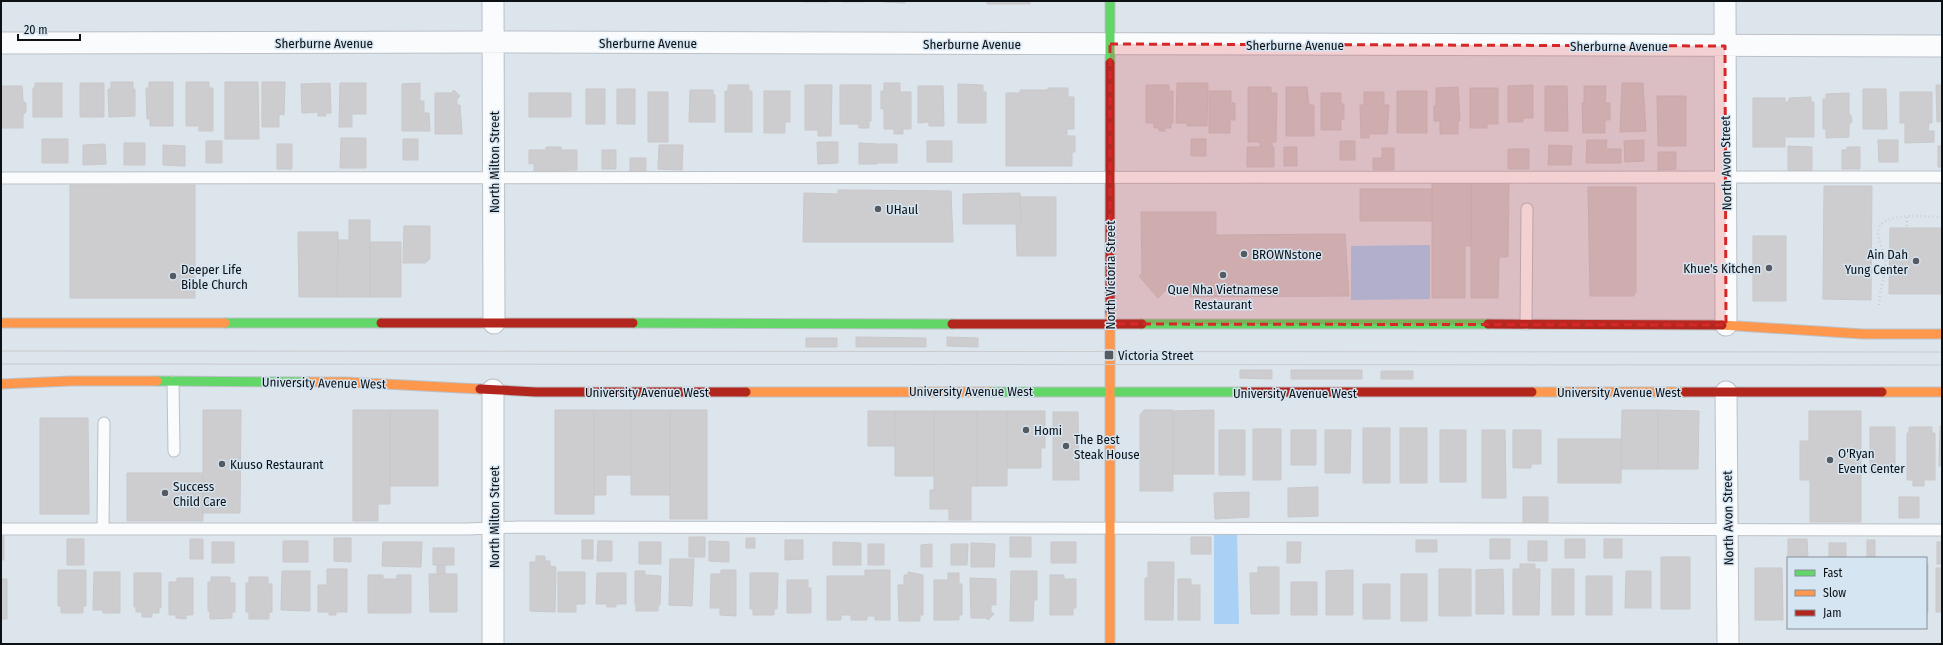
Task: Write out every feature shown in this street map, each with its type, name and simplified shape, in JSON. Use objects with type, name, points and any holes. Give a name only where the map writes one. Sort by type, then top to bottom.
[{"type":"main road","name":"North Victoria Street","points":[[1110,1],[1110,644]]},
{"type":"main road","points":[[1,323],[1726,325],[1863,334],[1942,334]]},
{"type":"main road","name":"University Avenue West","points":[[1,384],[42,382],[346,382],[536,392],[1942,392]]},
{"type":"street","name":"North Milton Street","points":[[493,1],[494,323]]},
{"type":"street","name":"North Avon Street","points":[[1725,1],[1727,177],[1726,325]]},
{"type":"street","name":"Sherburne Avenue","points":[[1,43],[494,42],[1942,46]]},
{"type":"street","name":"North Milton Street","points":[[493,390],[493,644]]},
{"type":"street","name":"North Avon Street","points":[[1726,392],[1728,644]]},
{"type":"lane","points":[[1,178],[1110,176],[1942,178]]},
{"type":"lane","points":[[1526,324],[1527,209]]},
{"type":"lane","points":[[173,382],[174,451]]},
{"type":"lane","points":[[103,529],[104,423]]},
{"type":"lane","points":[[1,529],[494,527],[1942,530]]},
{"type":"path","points":[[1907,217],[1907,228]]},
{"type":"path","points":[[1879,305],[1879,289],[1885,269],[1885,259],[1878,230],[1884,221],[1890,218],[1942,217]]},
{"type":"highlighted area","points":[[1110,44],[1725,46],[1726,325],[1110,324]]},
{"type":"shaded area","points":[[1430,245],[1430,299],[1351,300],[1351,246]]},
{"type":"shaded area","points":[[1214,534],[1237,534],[1239,624],[1214,624]]},
{"type":"building","points":[[828,1],[828,2],[803,2]]},
{"type":"building","points":[[864,1],[864,2],[842,2]]},
{"type":"building","points":[[905,1],[905,3],[883,2]]},
{"type":"building","points":[[987,1],[1030,1],[1030,4],[987,4]]},
{"type":"building","points":[[111,82],[133,82],[133,89],[135,89],[135,116],[109,117],[108,89],[111,89]]},
{"type":"building","points":[[149,82],[173,82],[173,126],[150,126],[150,119],[147,119],[146,88],[149,88]]},
{"type":"building","points":[[186,82],[209,82],[209,88],[213,88],[213,131],[199,131],[199,126],[186,126]]},
{"type":"building","points":[[225,82],[258,82],[259,139],[225,139]]},
{"type":"building","points":[[262,82],[285,82],[284,115],[279,114],[279,127],[262,127]]},
{"type":"building","points":[[35,83],[62,83],[62,117],[33,117],[33,88],[35,88]]},
{"type":"building","points":[[80,83],[104,83],[104,117],[80,117]]},
{"type":"building","points":[[330,83],[331,113],[326,113],[326,116],[318,116],[318,112],[302,113],[301,84]]},
{"type":"building","points":[[340,83],[366,83],[366,114],[352,114],[352,127],[339,127]]},
{"type":"building","points":[[420,83],[420,101],[424,101],[424,113],[429,113],[430,131],[402,131],[402,84]]},
{"type":"building","points":[[884,83],[900,83],[900,92],[911,92],[911,129],[903,129],[903,134],[894,134],[894,129],[884,129],[884,109],[881,109],[881,91],[884,91]]},
{"type":"building","points":[[1177,83],[1208,83],[1207,126],[1187,126],[1187,123],[1176,123]]},
{"type":"building","points":[[1622,83],[1643,83],[1646,131],[1620,132]]},
{"type":"building","points":[[958,84],[983,85],[983,92],[986,92],[986,123],[958,123]]},
{"type":"building","points":[[728,85],[749,85],[749,91],[752,91],[752,132],[725,132],[725,91],[728,91]]},
{"type":"building","points":[[805,85],[832,85],[831,136],[818,136],[818,130],[805,130]]},
{"type":"building","points":[[840,85],[871,85],[871,121],[869,121],[869,128],[859,128],[859,124],[840,124]]},
{"type":"building","points":[[1146,85],[1169,85],[1169,91],[1173,91],[1173,123],[1171,123],[1171,128],[1165,128],[1165,131],[1159,131],[1159,128],[1154,128],[1154,123],[1146,123]]},
{"type":"building","points":[[1533,85],[1533,118],[1523,118],[1523,122],[1508,122],[1508,86]]},
{"type":"building","points":[[1936,85],[1942,85],[1942,121],[1937,122]]},
{"type":"building","points":[[1,86],[22,86],[23,101],[26,103],[26,112],[23,114],[23,128],[1,128]]},
{"type":"building","points":[[918,86],[943,86],[944,126],[929,126],[929,122],[918,123]]},
{"type":"building","points":[[1545,86],[1567,86],[1568,131],[1545,131]]},
{"type":"building","points":[[1584,86],[1606,86],[1605,103],[1610,103],[1610,120],[1605,120],[1605,133],[1583,133],[1582,103],[1584,103]]},
{"type":"building","points":[[1248,87],[1271,87],[1271,93],[1277,93],[1276,142],[1272,142],[1272,147],[1274,147],[1274,167],[1247,167],[1247,147],[1260,147],[1260,142],[1248,142]]},
{"type":"building","points":[[1286,87],[1307,87],[1309,105],[1314,105],[1314,136],[1286,136]]},
{"type":"building","points":[[1458,87],[1460,121],[1458,121],[1458,134],[1440,134],[1440,121],[1434,121],[1436,88]]},
{"type":"building","points":[[1048,88],[1068,88],[1068,97],[1074,97],[1074,129],[1067,129],[1067,136],[1075,136],[1075,152],[1072,152],[1072,166],[1006,166],[1006,93],[1020,93],[1020,90],[1048,90]]},
{"type":"building","points":[[1470,88],[1498,88],[1498,124],[1487,124],[1487,128],[1470,128]]},
{"type":"building","points":[[586,89],[605,89],[605,124],[586,124]]},
{"type":"building","points":[[617,89],[635,89],[635,124],[617,124]]},
{"type":"building","points":[[1863,89],[1886,89],[1887,129],[1863,129]]},
{"type":"building","points":[[454,90],[460,96],[457,99],[457,105],[460,105],[462,134],[435,134],[435,93],[451,93]]},
{"type":"building","points":[[690,90],[713,90],[713,95],[715,95],[715,122],[689,122]]},
{"type":"building","points":[[764,91],[790,91],[790,122],[785,122],[785,133],[764,133]]},
{"type":"building","points":[[1209,91],[1231,91],[1231,103],[1235,103],[1235,120],[1230,120],[1230,133],[1209,133]]},
{"type":"building","points":[[1397,91],[1427,91],[1427,133],[1397,133]]},
{"type":"building","points":[[648,92],[668,92],[668,142],[648,142]]},
{"type":"building","points":[[1364,92],[1384,92],[1384,105],[1389,105],[1387,134],[1369,134],[1369,138],[1361,138],[1360,105],[1364,105]]},
{"type":"building","points":[[1900,92],[1932,92],[1932,123],[1929,123],[1928,131],[1934,131],[1934,142],[1905,143],[1905,123],[1900,123]]},
{"type":"building","points":[[529,93],[571,93],[571,117],[529,117]]},
{"type":"building","points":[[1321,93],[1341,93],[1341,104],[1344,104],[1344,119],[1341,119],[1341,130],[1321,130]]},
{"type":"building","points":[[1849,93],[1849,113],[1852,122],[1849,125],[1849,137],[1826,138],[1826,129],[1823,129],[1823,99],[1826,99],[1826,94]]},
{"type":"building","points":[[1657,96],[1686,96],[1686,146],[1658,146]]},
{"type":"building","points":[[1811,97],[1811,102],[1814,102],[1814,137],[1786,137],[1786,102],[1789,102],[1789,98]]},
{"type":"building","points":[[1753,98],[1785,98],[1785,147],[1753,147]]},
{"type":"building","points":[[341,138],[366,138],[366,168],[340,168]]},
{"type":"building","points":[[42,139],[68,139],[68,163],[42,163]]},
{"type":"building","points":[[403,139],[418,139],[418,160],[403,160]]},
{"type":"building","points":[[1191,139],[1206,139],[1206,156],[1191,156]]},
{"type":"building","points":[[1587,140],[1607,140],[1606,149],[1621,149],[1621,163],[1586,163]]},
{"type":"building","points":[[1644,140],[1644,161],[1625,162],[1624,141]]},
{"type":"building","points":[[1878,140],[1898,140],[1898,162],[1879,162]]},
{"type":"building","points":[[206,141],[222,141],[222,163],[206,163]]},
{"type":"building","points":[[927,141],[952,141],[952,162],[927,162]]},
{"type":"building","points":[[1340,141],[1355,141],[1355,160],[1340,160]]},
{"type":"building","points":[[817,142],[838,142],[838,163],[818,164]]},
{"type":"building","points":[[124,143],[145,143],[145,165],[124,165]]},
{"type":"building","points":[[859,143],[877,144],[877,164],[859,164]]},
{"type":"building","points":[[105,144],[106,164],[83,165],[83,145]]},
{"type":"building","points":[[277,144],[292,144],[292,169],[277,169]]},
{"type":"building","points":[[878,144],[897,144],[897,163],[878,163]]},
{"type":"building","points":[[163,145],[185,146],[185,166],[163,165]]},
{"type":"building","points":[[659,145],[683,145],[682,170],[658,169]]},
{"type":"building","points":[[1549,145],[1572,146],[1571,165],[1548,165]]},
{"type":"building","points":[[1788,146],[1812,147],[1812,171],[1788,171]]},
{"type":"building","points":[[1938,146],[1942,146],[1942,167],[1938,167]]},
{"type":"building","points":[[546,147],[561,147],[561,150],[577,150],[577,170],[534,171],[534,163],[529,164],[529,150],[546,150]]},
{"type":"building","points":[[1284,147],[1297,147],[1297,166],[1284,166]]},
{"type":"building","points":[[1847,147],[1860,147],[1860,169],[1842,169],[1842,150],[1847,150]]},
{"type":"building","points":[[1382,148],[1394,148],[1394,170],[1373,170],[1373,158],[1382,158]]},
{"type":"building","points":[[1508,149],[1529,149],[1529,169],[1508,169]]},
{"type":"building","points":[[602,150],[616,150],[616,169],[602,169]]},
{"type":"building","points":[[1658,152],[1676,152],[1676,169],[1658,170]]},
{"type":"building","points":[[630,158],[646,158],[646,171],[630,171]]},
{"type":"building","points":[[1432,183],[1471,183],[1471,246],[1465,246],[1465,298],[1432,298]]},
{"type":"building","points":[[1471,183],[1509,184],[1508,257],[1499,257],[1498,298],[1471,298]]},
{"type":"building","points":[[70,185],[195,185],[195,298],[70,298]]},
{"type":"building","points":[[1824,186],[1872,186],[1871,300],[1823,299]]},
{"type":"building","points":[[1588,187],[1636,187],[1636,293],[1634,293],[1634,296],[1590,296]]},
{"type":"building","points":[[1360,189],[1432,189],[1432,221],[1360,221]]},
{"type":"building","name":"UHaul","points":[[838,190],[951,191],[953,242],[803,242],[804,193],[838,194]]},
{"type":"building","points":[[1020,193],[1021,224],[963,224],[963,194]]},
{"type":"building","points":[[1020,197],[1056,197],[1056,256],[1017,256],[1016,224],[1021,224]]},
{"type":"building","name":"BROWNstone","points":[[1141,212],[1216,212],[1216,235],[1345,234],[1349,296],[1190,297],[1190,285],[1171,285],[1158,298],[1139,276],[1142,274]]},
{"type":"building","points":[[349,220],[370,220],[370,297],[337,297],[338,240],[349,240]]},
{"type":"building","points":[[404,226],[430,226],[430,259],[425,263],[403,263]]},
{"type":"building","name":"Ain Dah Yung Center","points":[[1890,228],[1942,228],[1942,294],[1889,294]]},
{"type":"building","points":[[298,232],[338,232],[337,297],[299,297]]},
{"type":"building","name":"Khue's Kitchen","points":[[1753,236],[1786,236],[1786,301],[1753,301]]},
{"type":"building","points":[[370,242],[401,242],[401,297],[370,297]]},
{"type":"building","points":[[856,337],[926,338],[926,347],[856,347]]},
{"type":"building","points":[[947,337],[978,338],[978,347],[947,346]]},
{"type":"building","points":[[806,338],[837,338],[837,347],[806,347]]},
{"type":"building","points":[[1240,370],[1272,370],[1272,379],[1240,378]]},
{"type":"building","points":[[1291,370],[1362,370],[1362,379],[1291,379]]},
{"type":"building","points":[[1381,371],[1413,371],[1413,379],[1381,379]]},
{"type":"building","name":"Kuuso Restaurant","points":[[203,410],[241,410],[240,513],[203,513]]},
{"type":"building","points":[[353,410],[390,410],[390,504],[378,504],[378,521],[353,521]]},
{"type":"building","points":[[390,410],[438,410],[438,486],[390,486]]},
{"type":"building","points":[[555,410],[594,410],[594,514],[555,514]]},
{"type":"building","points":[[594,410],[631,410],[631,475],[606,475],[606,495],[594,495]]},
{"type":"building","points":[[631,410],[670,410],[670,495],[631,495]]},
{"type":"building","points":[[670,410],[707,410],[707,519],[670,519]]},
{"type":"building","points":[[1144,410],[1173,410],[1173,491],[1140,491],[1140,415]]},
{"type":"building","points":[[1214,410],[1214,474],[1173,474],[1173,411]]},
{"type":"building","points":[[1622,410],[1658,410],[1658,469],[1621,469]]},
{"type":"building","points":[[1658,410],[1699,411],[1698,469],[1658,469]]},
{"type":"building","points":[[868,411],[895,411],[895,446],[868,446]]},
{"type":"building","points":[[895,411],[934,411],[934,476],[895,476]]},
{"type":"building","points":[[934,411],[977,411],[977,486],[971,486],[971,520],[949,520],[949,509],[930,509],[930,490],[934,490]]},
{"type":"building","points":[[977,411],[1007,411],[1007,486],[977,486]]},
{"type":"building","name":"Homi","points":[[1007,411],[1045,411],[1045,448],[1041,448],[1041,468],[1007,468]]},
{"type":"building","name":"O'Ryan Event Center","points":[[1809,411],[1861,411],[1861,522],[1810,522],[1810,480],[1800,480],[1800,441],[1809,441]]},
{"type":"building","name":"The Best Steak House","points":[[1053,412],[1078,412],[1079,480],[1053,480]]},
{"type":"building","points":[[40,418],[88,418],[89,514],[40,514]]},
{"type":"building","points":[[1940,426],[1942,426],[1942,466],[1939,466]]},
{"type":"building","points":[[1870,427],[1895,427],[1895,465],[1889,465],[1889,473],[1870,473]]},
{"type":"building","points":[[1909,427],[1932,427],[1932,433],[1935,433],[1935,480],[1924,480],[1924,486],[1913,486],[1913,480],[1907,480],[1907,433],[1909,433]]},
{"type":"building","points":[[1363,428],[1390,428],[1390,483],[1363,483]]},
{"type":"building","points":[[1400,428],[1427,428],[1427,483],[1400,483]]},
{"type":"building","points":[[1253,429],[1281,429],[1281,480],[1253,480]]},
{"type":"building","points":[[1219,430],[1245,430],[1245,475],[1219,475]]},
{"type":"building","points":[[1291,430],[1316,430],[1316,465],[1291,465]]},
{"type":"building","points":[[1325,430],[1351,430],[1350,473],[1325,473]]},
{"type":"building","points":[[1440,430],[1466,430],[1466,482],[1440,482]]},
{"type":"building","points":[[1482,430],[1505,430],[1506,498],[1482,498]]},
{"type":"building","points":[[1513,430],[1541,430],[1541,464],[1531,464],[1531,468],[1513,468]]},
{"type":"building","points":[[1558,439],[1622,439],[1621,483],[1558,483]]},
{"type":"building","name":"Success Child Care","points":[[127,473],[203,473],[203,521],[127,521]]},
{"type":"building","points":[[1318,487],[1318,516],[1288,517],[1288,488]]},
{"type":"building","points":[[1249,492],[1249,517],[1215,519],[1214,493]]},
{"type":"building","points":[[1523,497],[1548,497],[1548,523],[1523,523]]},
{"type":"building","points":[[1899,497],[1919,497],[1919,518],[1899,518]]},
{"type":"building","points":[[1,536],[4,536],[4,560],[1,560]]},
{"type":"building","points":[[689,537],[705,537],[705,557],[689,557]]},
{"type":"building","points":[[1010,537],[1031,537],[1031,557],[1010,557]]},
{"type":"building","points":[[1191,537],[1211,537],[1211,554],[1191,554]]},
{"type":"building","points":[[334,538],[351,538],[351,562],[334,561]]},
{"type":"building","points":[[746,538],[755,538],[755,548],[746,548]]},
{"type":"building","points":[[67,539],[84,539],[84,565],[67,565]]},
{"type":"building","points":[[190,539],[203,539],[203,559],[190,559]]},
{"type":"building","points":[[1490,539],[1510,539],[1510,559],[1490,559]]},
{"type":"building","points":[[1565,539],[1585,539],[1585,558],[1565,558]]},
{"type":"building","points":[[1604,539],[1622,539],[1622,558],[1604,558]]},
{"type":"building","points":[[1788,539],[1807,539],[1808,557],[1788,557]]},
{"type":"building","points":[[582,540],[593,540],[593,559],[582,559]]},
{"type":"building","points":[[785,540],[803,540],[803,559],[785,560]]},
{"type":"building","points":[[1416,540],[1437,540],[1437,552],[1416,552]]},
{"type":"building","points":[[1867,540],[1875,540],[1875,557],[1867,557]]},
{"type":"building","points":[[283,541],[308,541],[308,562],[283,562]]},
{"type":"building","points":[[598,541],[612,541],[612,561],[597,561]]},
{"type":"building","points":[[709,541],[729,542],[729,562],[709,561]]},
{"type":"building","points":[[1528,541],[1547,541],[1547,561],[1528,561]]},
{"type":"building","points":[[212,542],[234,542],[234,563],[212,563]]},
{"type":"building","points":[[383,542],[422,542],[421,567],[382,566]]},
{"type":"building","points":[[639,542],[661,542],[661,564],[639,564]]},
{"type":"building","points":[[833,542],[861,543],[861,565],[833,565]]},
{"type":"building","points":[[1051,542],[1076,542],[1076,563],[1051,563]]},
{"type":"building","points":[[1287,542],[1301,542],[1300,563],[1287,563]]},
{"type":"building","points":[[1937,542],[1942,542],[1942,564],[1937,564]]},
{"type":"building","points":[[971,543],[995,544],[994,567],[971,567]]},
{"type":"building","points":[[1829,543],[1846,543],[1846,557],[1829,557]]},
{"type":"building","points":[[868,544],[884,544],[884,565],[868,565]]},
{"type":"building","points":[[932,544],[932,567],[921,567],[921,545]]},
{"type":"building","points":[[951,544],[968,544],[967,565],[951,565]]},
{"type":"building","points":[[433,548],[454,548],[454,565],[433,565]]},
{"type":"building","points":[[536,556],[545,556],[545,561],[550,561],[550,566],[556,567],[555,612],[530,611],[530,562],[536,562]]},
{"type":"building","points":[[1661,557],[1690,557],[1690,609],[1661,609]]},
{"type":"building","points":[[670,559],[694,559],[692,606],[669,605]]},
{"type":"building","points":[[1148,562],[1174,562],[1173,620],[1145,620],[1145,578],[1148,578]]},
{"type":"building","points":[[1520,564],[1535,564],[1535,569],[1540,569],[1539,615],[1513,615],[1513,569],[1520,569]]},
{"type":"building","points":[[1927,564],[1928,564],[1927,613]]},
{"type":"building","points":[[437,565],[445,565],[445,574],[437,574]]},
{"type":"building","points":[[1258,567],[1279,567],[1279,614],[1251,614],[1250,573],[1258,573]]},
{"type":"building","points":[[1755,568],[1782,568],[1783,620],[1755,620]]},
{"type":"building","points":[[1936,568],[1942,568],[1942,612],[1936,612]]},
{"type":"building","points":[[327,569],[347,569],[347,612],[336,612],[336,615],[329,615],[329,612],[318,612],[318,585],[327,585]]},
{"type":"building","points":[[1439,569],[1471,569],[1471,616],[1439,616]]},
{"type":"building","points":[[1503,569],[1504,614],[1476,614],[1476,570]]},
{"type":"building","points":[[1552,569],[1574,569],[1574,615],[1552,615]]},
{"type":"building","points":[[58,570],[86,570],[86,606],[83,606],[83,613],[61,613],[61,606],[58,606]]},
{"type":"building","points":[[721,570],[736,570],[736,616],[720,615],[720,608],[710,608],[711,574],[721,574]]},
{"type":"building","points":[[865,570],[890,570],[890,620],[875,620],[875,616],[867,616],[867,620],[851,620],[851,615],[841,615],[841,620],[827,620],[827,576],[865,576]]},
{"type":"building","points":[[1353,570],[1353,615],[1326,615],[1326,571]]},
{"type":"building","points":[[282,571],[310,571],[310,611],[281,610]]},
{"type":"building","points":[[635,571],[645,571],[645,575],[661,576],[660,605],[658,605],[658,611],[636,611]]},
{"type":"building","points":[[1011,571],[1037,571],[1037,600],[1034,600],[1033,621],[1010,621]]},
{"type":"building","points":[[1626,571],[1651,571],[1651,608],[1625,608]]},
{"type":"building","points":[[94,572],[120,572],[120,613],[103,613],[103,610],[93,610]]},
{"type":"building","points":[[558,572],[585,572],[585,604],[576,604],[576,612],[558,612]]},
{"type":"building","points":[[908,572],[923,575],[923,615],[920,615],[920,621],[899,621],[898,585],[904,585],[904,575],[908,575]]},
{"type":"building","points":[[134,573],[161,573],[161,608],[159,608],[159,613],[152,613],[152,617],[142,617],[142,612],[136,612],[136,607],[134,607]]},
{"type":"building","points":[[597,573],[626,573],[626,604],[616,604],[616,607],[607,607],[607,604],[596,604]]},
{"type":"building","points":[[750,573],[778,573],[777,609],[774,609],[774,615],[753,615],[753,609],[750,609]]},
{"type":"building","points":[[948,573],[959,573],[959,584],[962,584],[962,615],[959,615],[959,620],[934,620],[934,580],[948,580]]},
{"type":"building","points":[[429,574],[457,574],[457,612],[430,612]]},
{"type":"building","points":[[1401,574],[1427,574],[1427,621],[1401,621]]},
{"type":"building","points":[[368,575],[383,575],[383,579],[397,579],[397,575],[411,575],[411,613],[368,613]]},
{"type":"building","points":[[1050,575],[1064,575],[1064,579],[1076,579],[1076,608],[1073,608],[1073,615],[1050,615]]},
{"type":"building","points":[[1586,576],[1612,576],[1612,615],[1586,615]]},
{"type":"building","points":[[211,577],[230,577],[230,583],[235,583],[235,612],[232,612],[232,618],[210,619],[210,611],[208,611],[208,582],[211,582]]},
{"type":"building","points":[[249,577],[268,577],[268,584],[272,584],[272,612],[269,612],[269,619],[249,619],[249,612],[246,612],[246,583],[249,583]]},
{"type":"building","points":[[177,578],[193,578],[193,615],[186,615],[186,619],[176,618],[176,615],[169,615],[169,582],[177,582]]},
{"type":"building","points":[[970,578],[996,579],[996,605],[991,605],[991,612],[994,614],[988,620],[986,618],[971,618]]},
{"type":"building","points":[[1,579],[7,579],[7,619],[1,619]]},
{"type":"building","points":[[1178,579],[1191,579],[1191,585],[1200,585],[1200,620],[1178,620]]},
{"type":"building","points":[[787,580],[808,580],[808,588],[811,588],[811,613],[787,613]]},
{"type":"building","points":[[1291,582],[1317,582],[1317,615],[1291,615]]},
{"type":"building","points":[[1363,584],[1390,584],[1390,619],[1363,619]]},
{"type":"tram line","points":[[1,351],[1942,352]]},
{"type":"tram line","points":[[1,364],[1942,365]]},
{"type":"traffic: fast","points":[[1110,1],[1110,63]]},
{"type":"traffic: fast","points":[[225,323],[381,323]]},
{"type":"traffic: fast","points":[[633,323],[952,324]]},
{"type":"traffic: fast","points":[[1142,324],[1488,324]]},
{"type":"traffic: fast","points":[[157,381],[309,382]]},
{"type":"traffic: fast","points":[[990,392],[1241,392]]},
{"type":"traffic: slow","points":[[1110,312],[1110,644]]},
{"type":"traffic: slow","points":[[1,323],[225,323]]},
{"type":"traffic: slow","points":[[1722,325],[1863,334],[1942,334]]},
{"type":"traffic: slow","points":[[1,384],[71,381],[157,381]]},
{"type":"traffic: slow","points":[[309,382],[346,382],[480,389]]},
{"type":"traffic: slow","points":[[746,392],[990,392]]},
{"type":"traffic: slow","points":[[1532,392],[1685,392]]},
{"type":"traffic: slow","points":[[1882,392],[1942,392]]},
{"type":"traffic: jam","points":[[1110,63],[1110,312]]},
{"type":"traffic: jam","points":[[381,323],[633,323]]},
{"type":"traffic: jam","points":[[952,324],[1142,324]]},
{"type":"traffic: jam","points":[[1488,324],[1722,325]]},
{"type":"traffic: jam","points":[[480,389],[536,392],[746,392]]},
{"type":"traffic: jam","points":[[1241,392],[1532,392]]},
{"type":"traffic: jam","points":[[1685,392],[1882,392]]},
{"type":"place","name":"UHaul","points":[[878,209]]},
{"type":"place","name":"BROWNstone","points":[[1244,254]]},
{"type":"place","name":"Ain Dah Yung Center","points":[[1916,261]]},
{"type":"place","name":"Khue's Kitchen","points":[[1769,268]]},
{"type":"place","name":"Que Nha Vietnamese Restaurant","points":[[1223,275]]},
{"type":"place","name":"Deeper Life Bible Church","points":[[173,276]]},
{"type":"place","name":"Victoria Street","points":[[1109,355]]},
{"type":"place","name":"Homi","points":[[1026,430]]},
{"type":"place","name":"The Best Steak House","points":[[1066,446]]},
{"type":"place","name":"O'Ryan Event Center","points":[[1830,460]]},
{"type":"place","name":"Kuuso Restaurant","points":[[222,464]]},
{"type":"place","name":"Success Child Care","points":[[165,493]]}]
